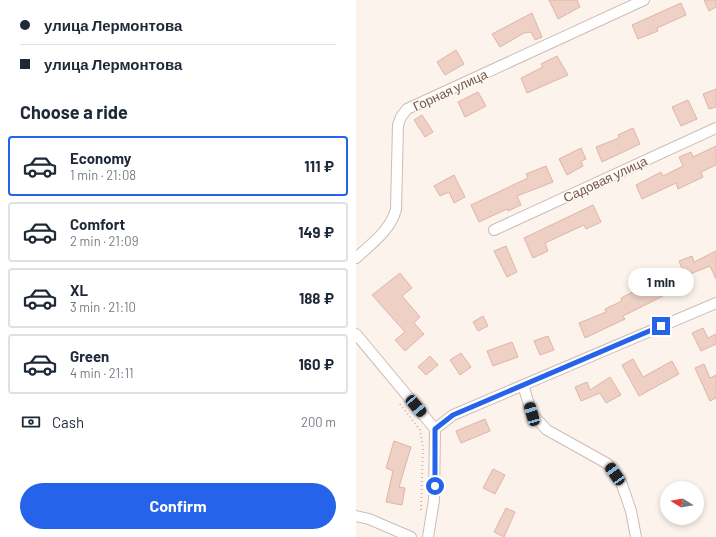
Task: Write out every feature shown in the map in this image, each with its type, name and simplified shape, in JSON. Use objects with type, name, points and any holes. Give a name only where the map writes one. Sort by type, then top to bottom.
[{"type":"street","name":"Горная улица","points":[[356,258],[393,220],[396,209],[398,125],[401,116],[407,109],[644,0]]},
{"type":"street","name":"Садовая улица","points":[[494,230],[716,128]]},
{"type":"street","points":[[435,429],[453,415],[716,303]]},
{"type":"street","points":[[356,334],[435,429],[434,500],[428,537]]},
{"type":"street","points":[[523,385],[532,414],[547,430],[608,464],[621,482],[631,511],[636,537]]},
{"type":"street","points":[[356,516],[369,519],[411,537]]},
{"type":"path","points":[[395,399],[420,430],[423,447],[421,517]]},
{"type":"building","points":[[549,0],[577,0],[580,7],[558,19]]},
{"type":"building","points":[[704,0],[716,0],[716,7],[709,11]]},
{"type":"building","points":[[681,3],[686,15],[657,28],[658,31],[638,39],[632,25]]},
{"type":"building","points":[[532,13],[542,37],[535,40],[531,32],[524,33],[500,47],[492,34]]},
{"type":"building","points":[[456,50],[464,64],[445,75],[437,62]]},
{"type":"building","points":[[557,56],[568,75],[527,93],[521,78],[543,67],[541,64]]},
{"type":"building","points":[[716,89],[716,107],[709,109],[703,94]]},
{"type":"building","points":[[478,92],[486,106],[465,117],[458,102]]},
{"type":"building","points":[[688,100],[697,119],[681,126],[672,107]]},
{"type":"building","points":[[422,115],[433,132],[425,137],[414,120]]},
{"type":"building","points":[[633,128],[640,144],[602,162],[596,147],[619,138],[618,135]]},
{"type":"building","points":[[716,146],[716,165],[701,172],[703,177],[678,189],[676,183],[642,199],[636,185],[661,172],[663,176],[683,166],[679,157],[691,152],[693,157]]},
{"type":"building","points":[[581,148],[586,159],[581,161],[583,166],[567,175],[559,159]]},
{"type":"building","points":[[546,166],[553,182],[517,196],[521,205],[508,211],[507,209],[479,222],[471,205],[528,178],[526,174]]},
{"type":"building","points":[[454,175],[465,197],[454,203],[449,192],[440,196],[434,186]]},
{"type":"building","points":[[593,205],[601,222],[586,229],[584,225],[545,243],[548,251],[533,258],[524,238]]},
{"type":"building","points":[[506,246],[517,272],[507,277],[494,251]]},
{"type":"building","points":[[716,251],[716,279],[710,266],[685,276],[679,261],[692,256],[694,262]]},
{"type":"building","points":[[400,273],[412,288],[402,296],[420,317],[414,323],[424,334],[405,351],[395,340],[405,332],[372,295]]},
{"type":"building","points":[[656,280],[663,296],[623,316],[625,319],[585,338],[579,323],[606,312],[605,309],[622,301],[621,298]]},
{"type":"building","points":[[483,316],[488,326],[478,331],[473,322]]},
{"type":"building","points":[[703,328],[708,338],[716,334],[716,344],[701,351],[692,333]]},
{"type":"building","points":[[548,336],[554,350],[540,355],[534,341]]},
{"type":"building","points":[[512,342],[518,357],[493,366],[487,351]]},
{"type":"building","points":[[461,353],[471,367],[460,375],[450,360]]},
{"type":"building","points":[[430,356],[438,365],[426,375],[418,367]]},
{"type":"building","points":[[633,359],[643,377],[672,361],[679,374],[639,396],[622,365]]},
{"type":"building","points":[[704,364],[710,378],[716,375],[716,398],[710,401],[695,368]]},
{"type":"building","points":[[610,377],[621,395],[606,403],[600,393],[581,401],[575,387],[587,382],[590,390]]},
{"type":"building","points":[[485,419],[490,431],[461,443],[456,431]]},
{"type":"building","points":[[394,441],[411,447],[399,487],[405,488],[402,505],[386,502],[393,471],[386,468]]},
{"type":"building","points":[[493,469],[505,475],[495,494],[483,488]]},
{"type":"building","points":[[506,508],[515,512],[504,537],[494,532]]},
{"type":"route","points":[[435,486],[435,429],[453,415],[661,326]]}]
